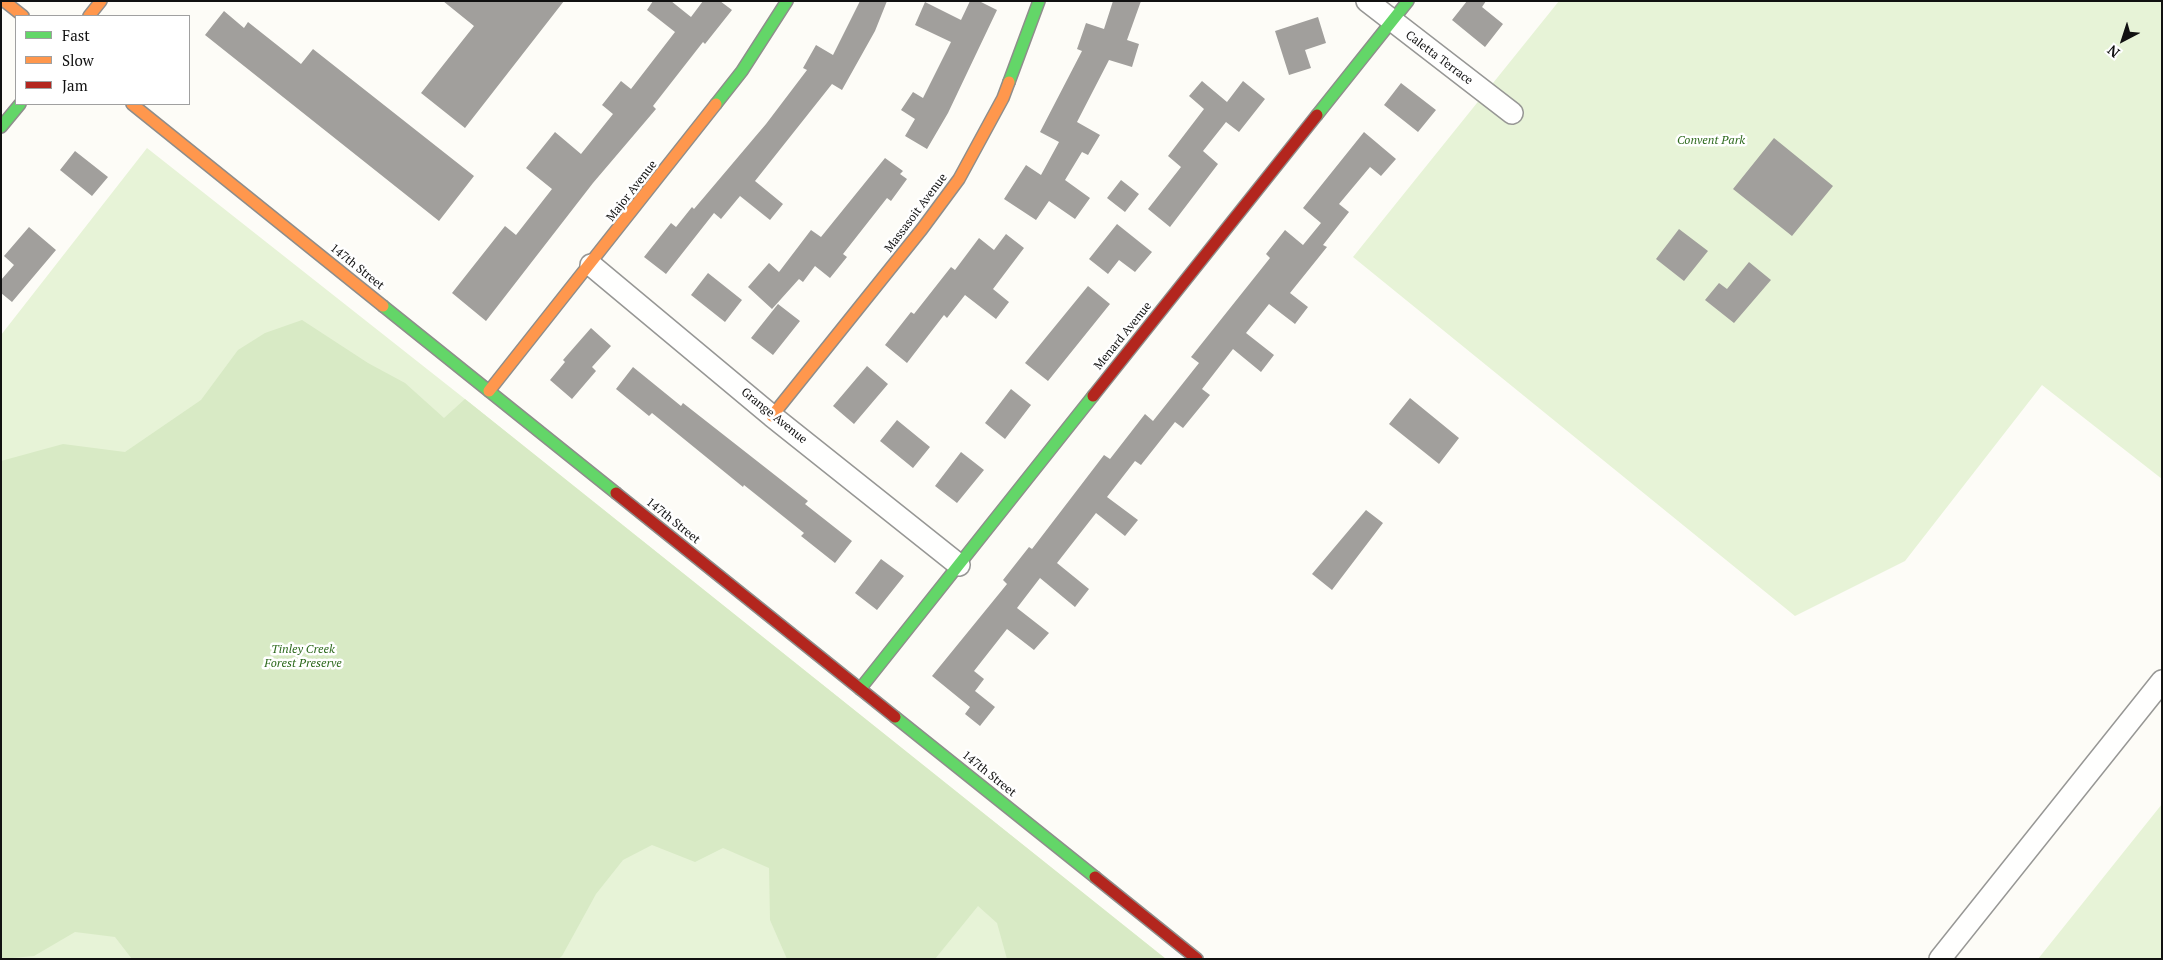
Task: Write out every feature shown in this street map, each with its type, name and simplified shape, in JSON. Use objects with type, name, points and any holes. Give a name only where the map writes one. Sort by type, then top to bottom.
[{"type":"street","points":[[4,1],[21,15]]},
{"type":"street","points":[[90,15],[101,1]]},
{"type":"street","name":"Major Avenue","points":[[489,391],[591,265],[757,51],[787,1]]},
{"type":"street","name":"Massasoit Avenue","points":[[772,416],[910,244],[959,179],[1003,98],[1039,1]]},
{"type":"street","name":"Caletta Terrace","points":[[1367,1],[1512,113]]},
{"type":"street","name":"Menard Avenue","points":[[860,688],[1408,1]]},
{"type":"street","points":[[1,127],[19,105]]},
{"type":"street","name":"147th Street","points":[[133,105],[1197,959]]},
{"type":"street","name":"Grange Avenue","points":[[591,265],[772,416],[959,565]]},
{"type":"street","points":[[1940,959],[2162,681]]},
{"type":"green space","name":"Convent Park","points":[[1559,1],[2162,1],[2162,479],[2042,385],[1905,561],[1795,616],[1353,257]]},
{"type":"green space","name":"Tinley Creek Forest Preserve","points":[[147,148],[465,399],[1166,959],[1,959],[1,335]]},
{"type":"green space","name":"Tinley Creek Forest Preserve","points":[[302,320],[368,363],[405,383],[444,418],[465,399],[1166,959],[1007,959],[997,923],[978,906],[935,959],[787,959],[770,920],[769,868],[723,848],[695,862],[652,845],[623,860],[596,894],[562,956],[558,959],[132,959],[115,937],[75,932],[34,956],[1,959],[1,461],[63,444],[125,452],[201,400],[238,350],[265,333]]},
{"type":"green space","points":[[2162,804],[2162,959],[2038,959]]},
{"type":"building","points":[[443,1],[564,1],[465,128],[421,93],[474,26]]},
{"type":"building","points":[[653,1],[671,1],[691,17],[703,1],[720,1],[732,10],[705,44],[703,42],[653,106],[656,109],[593,183],[486,321],[452,293],[505,226],[516,235],[552,189],[526,168],[555,132],[581,154],[613,114],[602,105],[621,81],[631,89],[675,32],[647,10]]},
{"type":"building","points":[[860,1],[887,1],[875,31],[842,90],[832,84],[755,181],[783,204],[770,220],[740,196],[721,219],[714,213],[666,274],[644,257],[671,223],[676,227],[692,207],[694,209],[766,124],[807,70],[803,68],[816,45],[833,55]]},
{"type":"building","points":[[970,1],[979,1],[997,10],[948,113],[927,149],[905,136],[915,119],[901,110],[913,92],[923,98],[951,42],[915,25],[925,2],[961,20]]},
{"type":"building","points":[[1113,1],[1141,1],[1127,40],[1139,44],[1132,67],[1109,60],[1077,122],[1100,135],[1088,155],[1082,152],[1065,180],[1090,198],[1075,219],[1049,201],[1036,220],[1004,199],[1026,165],[1041,175],[1059,142],[1040,132],[1082,51],[1077,49],[1086,23],[1104,29]]},
{"type":"building","points":[[1467,1],[1486,1],[1482,7],[1503,24],[1485,47],[1452,20]]},
{"type":"building","points":[[224,11],[244,28],[248,22],[301,64],[313,49],[474,176],[439,221],[205,35]]},
{"type":"building","points":[[1318,17],[1326,43],[1305,50],[1311,68],[1289,75],[1275,31]]},
{"type":"building","points":[[1202,81],[1227,102],[1243,81],[1265,99],[1239,132],[1226,122],[1203,151],[1218,164],[1170,227],[1148,209],[1181,167],[1168,156],[1204,109],[1189,96]]},
{"type":"building","points":[[1401,83],[1436,110],[1418,132],[1384,105]]},
{"type":"building","points":[[1364,132],[1396,159],[1381,176],[1370,167],[1339,204],[1349,212],[1323,245],[1327,247],[1290,293],[1308,307],[1295,324],[1269,304],[1246,333],[1274,355],[1261,372],[1233,349],[1202,389],[1210,395],[1183,428],[1175,422],[1141,465],[1135,461],[1107,497],[1138,520],[1125,536],[1096,513],[1057,563],[1089,589],[1075,607],[1040,578],[1017,608],[1049,633],[1034,650],[1007,629],[974,671],[984,679],[975,691],[995,707],[980,726],[965,714],[970,707],[932,676],[1007,584],[1003,580],[1029,547],[1032,549],[1104,455],[1110,459],[1145,414],[1153,421],[1199,363],[1191,357],[1270,258],[1266,254],[1285,230],[1303,245],[1321,223],[1303,208]]},
{"type":"building","points":[[1774,138],[1833,186],[1792,236],[1733,189]]},
{"type":"building","points":[[75,151],[108,177],[92,196],[60,170]]},
{"type":"building","points":[[885,158],[903,171],[900,174],[907,179],[891,201],[887,198],[843,254],[847,257],[830,278],[815,266],[803,282],[799,279],[772,309],[748,287],[769,263],[779,272],[811,230],[821,237]]},
{"type":"building","points":[[1121,180],[1139,194],[1125,212],[1107,198]]},
{"type":"building","points":[[1117,224],[1152,252],[1135,272],[1119,260],[1108,274],[1089,259]]},
{"type":"building","points":[[29,227],[56,250],[12,302],[1,293],[1,280],[14,265],[4,256]]},
{"type":"building","points":[[1679,229],[1708,251],[1684,281],[1656,259]]},
{"type":"building","points":[[1006,234],[1024,248],[993,289],[1009,302],[996,319],[965,295],[947,318],[944,315],[907,363],[885,345],[911,312],[914,314],[951,267],[955,270],[979,238],[994,250]]},
{"type":"building","points":[[1749,262],[1771,280],[1734,323],[1705,300],[1719,283],[1727,289]]},
{"type":"building","points":[[708,273],[742,300],[725,322],[691,295]]},
{"type":"building","points":[[1088,286],[1110,304],[1048,381],[1025,363]]},
{"type":"building","points":[[778,304],[800,321],[773,355],[751,338]]},
{"type":"building","points":[[591,328],[611,346],[592,367],[596,371],[572,399],[550,380],[565,362],[563,360]]},
{"type":"building","points":[[867,366],[888,384],[854,424],[833,406]]},
{"type":"building","points":[[633,367],[681,406],[683,403],[808,501],[805,504],[852,541],[835,563],[801,536],[804,533],[744,485],[743,487],[652,413],[649,416],[616,389]]},
{"type":"building","points":[[1011,389],[1031,405],[1005,439],[985,423]]},
{"type":"building","points":[[1410,398],[1459,438],[1439,464],[1389,424]]},
{"type":"building","points":[[897,420],[930,447],[913,468],[880,441]]},
{"type":"building","points":[[961,452],[984,470],[957,503],[935,486]]},
{"type":"building","points":[[1366,510],[1383,523],[1332,590],[1312,574]]},
{"type":"building","points":[[881,559],[904,576],[877,610],[855,593]]},
{"type":"traffic: fast","points":[[716,104],[742,71],[787,1]]},
{"type":"traffic: fast","points":[[1009,82],[1039,1]]},
{"type":"traffic: fast","points":[[1317,115],[1408,1]]},
{"type":"traffic: fast","points":[[1,127],[19,105]]},
{"type":"traffic: fast","points":[[383,306],[616,493]]},
{"type":"traffic: fast","points":[[860,689],[1093,396]]},
{"type":"traffic: fast","points":[[895,717],[1095,877]]},
{"type":"traffic: slow","points":[[4,1],[22,15]]},
{"type":"traffic: slow","points":[[90,15],[101,1]]},
{"type":"traffic: slow","points":[[772,416],[922,229],[959,179],[1003,98],[1009,82]]},
{"type":"traffic: slow","points":[[489,391],[716,104]]},
{"type":"traffic: slow","points":[[133,105],[383,306]]},
{"type":"traffic: jam","points":[[1093,396],[1317,115]]},
{"type":"traffic: jam","points":[[616,493],[895,717]]},
{"type":"traffic: jam","points":[[1095,877],[1197,959]]}]
